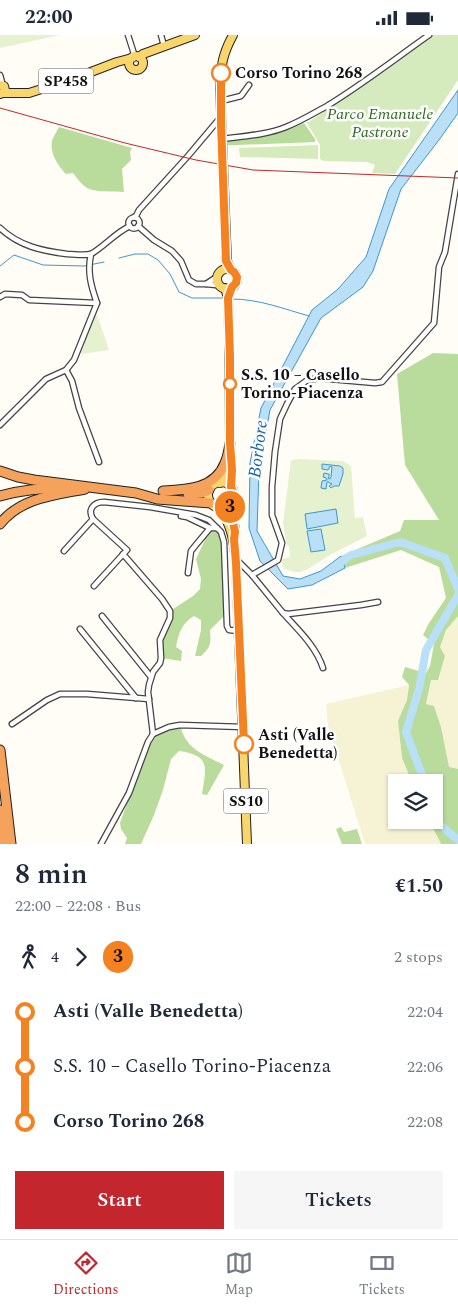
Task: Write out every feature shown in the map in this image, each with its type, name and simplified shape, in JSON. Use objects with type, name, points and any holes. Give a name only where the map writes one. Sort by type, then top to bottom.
[{"type":"highway","points":[[136,493],[194,488],[205,485],[220,473],[226,462],[230,443]]},
{"type":"highway","points":[[0,471],[25,478],[136,493],[157,499],[211,503]]},
{"type":"highway","points":[[0,496],[41,488],[92,488]]},
{"type":"highway","points":[[0,525],[10,513],[32,501],[92,488]]},
{"type":"highway","points":[[163,491],[192,494],[209,490]]},
{"type":"highway","points":[[0,750],[11,844]]},
{"type":"highway","points":[[0,810],[4,844]]},
{"type":"main road","points":[[226,35],[226,47],[221,68],[220,101],[226,261],[224,279],[228,298],[230,357],[230,443],[231,487],[233,491],[230,514],[234,523],[234,539]]},
{"type":"main road","points":[[226,47],[233,35]]},
{"type":"main road","points":[[136,60],[152,50],[191,36]]},
{"type":"main road","name":"SP458","points":[[1,87],[24,94],[117,62],[136,60]]},
{"type":"main road","points":[[220,483],[228,463],[230,443]]},
{"type":"main road","points":[[231,487],[224,483],[214,485],[209,490],[208,497],[211,503],[220,508],[227,519],[234,539]]},
{"type":"main road","points":[[220,508],[230,504]]},
{"type":"main road","name":"SS10","points":[[234,539],[247,844]]},
{"type":"street","points":[[128,35],[136,60]]},
{"type":"street","points":[[161,35],[164,46]]},
{"type":"street","points":[[222,139],[258,135],[301,121],[382,70],[428,35]]},
{"type":"street","points":[[220,101],[241,96],[249,85]]},
{"type":"street","points":[[130,226],[128,223],[129,219],[136,216],[139,210],[221,117]]},
{"type":"street","points":[[255,574],[278,560],[282,543],[272,515],[272,487],[280,419],[296,389],[306,381],[318,378],[382,382],[434,323],[439,267],[445,252],[458,174]]},
{"type":"street","points":[[134,217],[138,218],[138,226]]},
{"type":"street","points":[[0,228],[21,243],[37,249],[90,256],[124,229],[130,226],[133,228],[138,226]]},
{"type":"street","points":[[138,226],[154,240],[172,251],[181,261],[189,280],[196,284],[216,285],[224,279]]},
{"type":"street","points":[[0,425],[46,379],[66,370],[74,360],[97,303],[90,285],[90,256]]},
{"type":"street","points":[[0,297],[5,294],[22,295],[29,300],[97,303]]},
{"type":"street","points":[[66,370],[72,381],[99,462]]},
{"type":"street","points":[[94,586],[127,549],[91,515],[91,509],[94,504],[104,502],[196,515],[209,520],[221,532],[224,542],[227,627],[229,630],[239,631]]},
{"type":"street","points":[[181,516],[210,528],[217,528]]},
{"type":"street","points":[[64,551],[94,519]]},
{"type":"street","points":[[188,573],[191,551],[210,528]]},
{"type":"street","points":[[123,554],[170,611],[170,618],[160,640],[160,663],[153,672],[148,692],[153,734]]},
{"type":"street","points":[[236,563],[239,562],[255,574],[283,613],[312,647],[320,659],[323,668]]},
{"type":"street","points":[[283,613],[288,614],[378,602]]},
{"type":"street","points":[[102,617],[151,677]]},
{"type":"street","points":[[80,629],[136,698]]},
{"type":"street","points":[[12,724],[47,700],[60,694],[88,694],[149,699]]},
{"type":"street","points":[[101,844],[129,793],[148,742],[153,734],[180,725],[243,727]]},
{"type":"shaded area","points":[[458,616],[458,769],[449,767],[441,727],[434,706],[426,704],[431,680],[438,680],[445,656],[440,647],[446,630]]},
{"type":"shaded area","points":[[409,685],[407,700],[398,721],[402,758],[409,774],[388,774],[388,829],[434,829],[441,844],[365,844],[328,726],[326,704]]},
{"type":"green space","points":[[0,35],[60,35],[0,48]]},
{"type":"green space","name":"Parco Emanuele Pastrone","points":[[434,35],[458,35],[458,80],[395,174],[372,173],[375,165],[367,162],[324,161],[320,159],[320,145],[307,123],[378,76]]},
{"type":"green space","points":[[304,123],[315,139],[315,142],[227,145],[228,141],[277,132]]},
{"type":"green space","points":[[59,127],[132,148],[130,152],[131,160],[122,169],[124,192],[91,190],[83,185],[73,173],[66,174],[59,166],[52,147],[53,138]]},
{"type":"green space","points":[[318,145],[318,159],[240,157],[239,148]]},
{"type":"green space","points":[[97,315],[109,350],[81,354],[94,316]]},
{"type":"green space","points":[[433,353],[458,354],[458,616],[446,630],[440,647],[445,656],[438,680],[431,680],[426,704],[434,706],[441,727],[449,767],[458,769],[458,844],[441,844],[434,829],[443,829],[443,774],[409,774],[402,758],[398,721],[407,700],[409,685],[402,677],[405,667],[426,673],[430,666],[434,644],[423,635],[446,598],[439,567],[401,550],[345,568],[341,556],[400,531],[404,520],[439,520],[405,465],[397,374]]},
{"type":"green space","points":[[291,460],[343,461],[351,466],[355,518],[363,517],[367,536],[328,556],[308,569],[295,572],[284,569],[282,564],[282,559],[290,557],[283,523]]},
{"type":"green space","points":[[217,528],[224,542],[226,614],[210,630],[210,645],[201,656],[195,656],[201,630],[201,620],[194,616],[183,626],[178,637],[176,647],[182,651],[181,661],[161,658],[160,640],[170,611],[193,596],[200,589],[201,579],[196,559],[209,531]]},
{"type":"green space","points":[[181,728],[192,747],[224,765],[207,795],[202,794],[205,777],[204,764],[197,756],[179,751],[171,759],[163,790],[141,844],[125,844],[127,838],[121,829],[120,823],[147,748],[155,735]]},
{"type":"green space","points":[[341,827],[344,832],[357,829],[362,844],[342,844],[336,829]]},
{"type":"water","points":[[458,90],[458,113],[401,189],[373,271],[363,287],[321,318],[270,410],[259,470],[257,531],[283,576],[300,579],[321,571],[341,556],[345,568],[312,585],[288,589],[260,561],[249,528],[250,463],[261,408],[312,310],[338,289],[366,257],[389,189]]},
{"type":"water","points":[[322,464],[343,468],[339,486],[331,488],[329,486],[332,484],[327,482],[326,489],[321,488],[322,481],[327,480],[323,477],[324,473],[329,474],[328,478],[330,479],[332,467],[330,466],[328,470],[322,469]]},
{"type":"water","points":[[336,509],[338,523],[307,529],[305,514]]},
{"type":"water","points":[[321,529],[325,550],[311,552],[307,531]]},
{"type":"waterway","points":[[119,258],[135,254],[148,254],[158,260],[170,274],[179,292],[192,298],[223,298]]},
{"type":"waterway","points":[[0,266],[14,255],[43,265],[84,266],[104,262]]},
{"type":"waterway","points":[[232,299],[262,303],[309,316]]},
{"type":"waterway","name":"Borbore","points":[[334,567],[351,555],[400,542],[445,558],[458,589]]},
{"type":"waterway","name":"Borbore","points":[[422,774],[406,732],[419,689],[426,650],[458,595]]},
{"type":"waterway","name":"Borbore","points":[[443,827],[458,840]]},
{"type":"railway","points":[[0,108],[125,143],[196,160],[253,170],[458,178]]},
{"type":"bus line","name":"3","points":[[221,73],[226,261],[237,277],[228,298],[231,487],[234,494],[230,504],[230,514],[235,532],[244,744]]},
{"type":"place","name":"Corso Torino 268","points":[[221,73]]},
{"type":"place","name":"S.S. 10 – Casello Torino-Piacenza","points":[[230,384]]},
{"type":"place","name":"Asti (Valle Benedetta)","points":[[244,744]]}]
